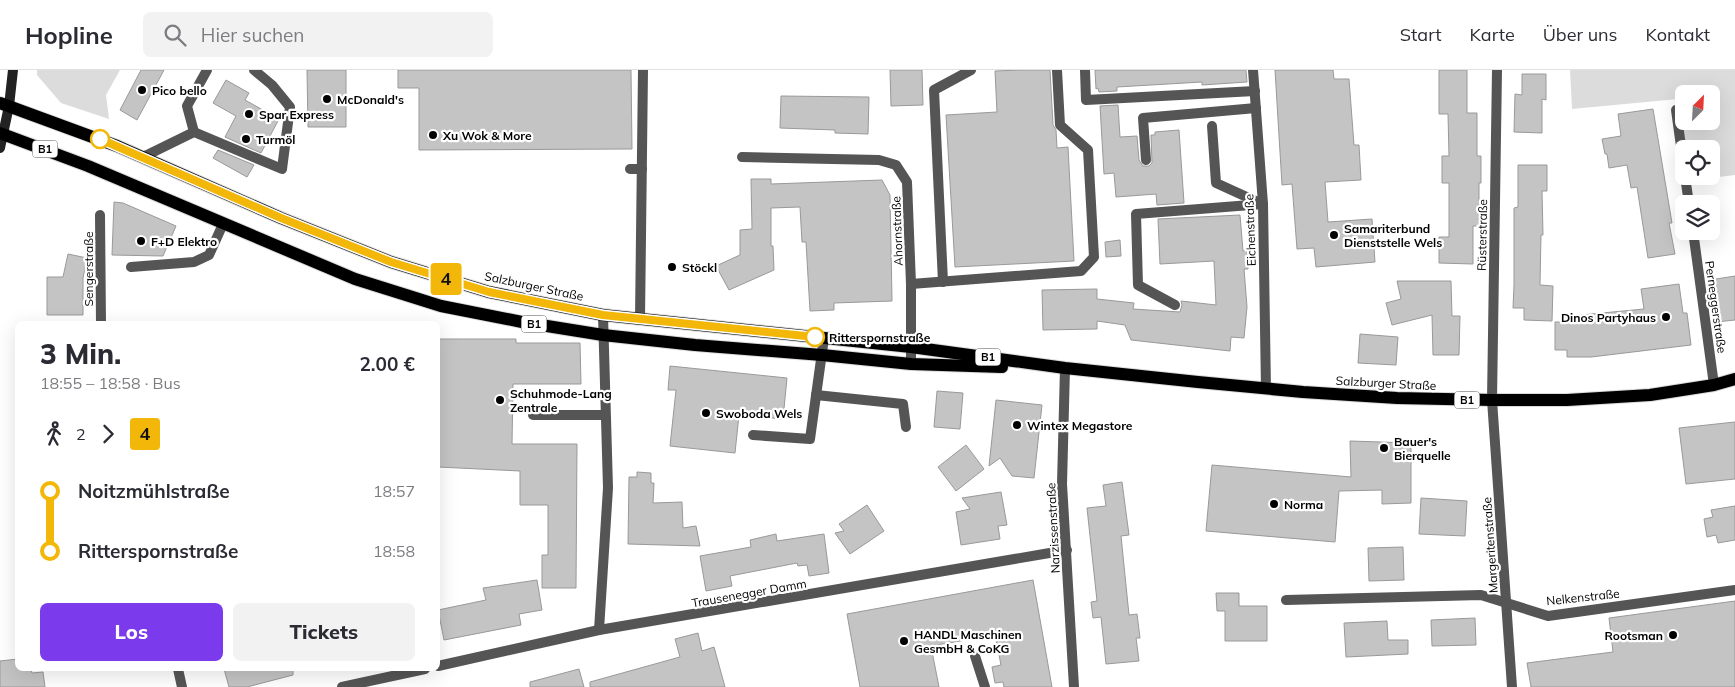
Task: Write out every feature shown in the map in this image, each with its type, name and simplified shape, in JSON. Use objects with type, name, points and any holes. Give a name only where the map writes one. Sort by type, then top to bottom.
[{"type":"main road","points":[[0,148],[4,104],[13,70]]},
{"type":"main road","name":"Salzburger Straße","points":[[4,104],[82,132],[281,218],[391,262],[489,292],[603,315],[911,346],[1065,368],[1266,389],[1397,398],[1567,400],[1641,396],[1714,385],[1735,379]]},
{"type":"main road","name":"Salzburger Straße","points":[[1,133],[88,166],[355,279],[423,301],[522,322],[602,335],[695,345],[910,364],[1065,368]]},
{"type":"street","points":[[194,132],[186,106],[207,70]]},
{"type":"street","points":[[143,157],[194,132],[282,169],[290,108],[272,85],[254,70]]},
{"type":"street","points":[[640,319],[643,70]]},
{"type":"street","points":[[944,282],[934,90],[971,70]]},
{"type":"street","points":[[911,284],[1081,271],[1094,257],[1088,150],[1060,125],[1057,70]]},
{"type":"street","points":[[1085,70],[1086,100],[1255,91]]},
{"type":"street","name":"Eichenstraße","points":[[1253,70],[1263,204],[1266,389]]},
{"type":"street","name":"Rüsterstraße","points":[[1492,400],[1497,70]]},
{"type":"street","points":[[1146,160],[1143,118],[1256,108]]},
{"type":"street","points":[[1212,126],[1216,183],[1263,204]]},
{"type":"street","name":"Ahornstraße","points":[[742,157],[879,160],[896,165],[907,182],[911,284],[910,364]]},
{"type":"street","points":[[630,169],[642,169]]},
{"type":"street","points":[[1175,305],[1138,285],[1136,214],[1263,204]]},
{"type":"street","name":"Sengerstraße","points":[[100,215],[101,321]]},
{"type":"street","points":[[131,267],[194,262],[209,255],[223,224]]},
{"type":"street","name":"Perneggerstraße","points":[[1694,240],[1714,385]]},
{"type":"street","points":[[599,630],[608,488],[602,335],[603,315]]},
{"type":"street","points":[[753,435],[810,439],[824,338]]},
{"type":"street","name":"Narzissenstraße","points":[[1065,368],[1062,484],[1074,687]]},
{"type":"street","points":[[816,395],[903,404],[906,427]]},
{"type":"street","name":"Margeritenstraße","points":[[1492,400],[1512,687]]},
{"type":"street","points":[[533,415],[605,416]]},
{"type":"street","name":"Trausenegger Damm","points":[[440,666],[599,630],[1067,550]]},
{"type":"street","name":"Nelkenstraße","points":[[1286,600],[1480,595],[1548,616],[1735,590]]},
{"type":"street","points":[[975,656],[985,687]]},
{"type":"street","points":[[178,671],[182,687]]},
{"type":"street","points":[[342,687],[416,671]]},
{"type":"shaded area","points":[[37,70],[120,70],[106,95],[109,119],[61,103],[37,75]]},
{"type":"shaded area","points":[[1570,70],[1735,70],[1735,175],[1720,177],[1720,140],[1682,140],[1681,130],[1720,130],[1720,85],[1675,85],[1675,99],[1572,109]]},
{"type":"building","name":"Pico bello","points":[[141,70],[164,70],[137,120],[120,110]]},
{"type":"building","name":"McDonald's","points":[[307,70],[346,70],[346,127],[308,127]]},
{"type":"building","points":[[398,70],[631,70],[632,149],[419,150],[419,88],[398,88]]},
{"type":"building","points":[[890,70],[922,70],[923,105],[891,106]]},
{"type":"building","points":[[1050,70],[1053,125],[1056,130],[1057,148],[1068,147],[1074,261],[955,267],[946,115],[997,112],[995,71]]},
{"type":"building","points":[[1095,70],[1246,70],[1247,82],[1202,85],[1202,82],[1117,87],[1117,91],[1099,92],[1098,88],[1096,89]]},
{"type":"building","points":[[1275,70],[1333,70],[1334,79],[1349,79],[1354,145],[1359,145],[1361,180],[1325,182],[1328,222],[1372,219],[1375,262],[1316,267],[1314,248],[1297,249],[1292,184],[1282,185]]},
{"type":"building","points":[[1439,70],[1467,70],[1467,113],[1477,113],[1477,156],[1481,156],[1481,183],[1479,183],[1479,226],[1473,226],[1473,264],[1439,263],[1439,237],[1449,237],[1449,183],[1442,183],[1442,156],[1449,156],[1448,114],[1439,114]]},
{"type":"building","points":[[1522,74],[1546,74],[1546,100],[1542,99],[1542,133],[1514,132],[1515,94],[1522,95]]},
{"type":"building","name":"Turmöl","points":[[226,80],[249,93],[245,100],[279,119],[261,153],[225,137],[236,116],[213,103]]},
{"type":"building","points":[[781,96],[869,97],[868,134],[835,133],[835,130],[780,128]]},
{"type":"building","points":[[1118,105],[1120,137],[1137,136],[1139,160],[1143,166],[1149,166],[1152,163],[1151,135],[1155,135],[1155,132],[1179,130],[1184,203],[1157,205],[1156,194],[1116,197],[1114,173],[1104,174],[1100,106]]},
{"type":"building","points":[[1653,109],[1672,223],[1669,223],[1675,254],[1648,258],[1637,187],[1631,188],[1627,165],[1609,168],[1602,139],[1621,136],[1618,114]]},
{"type":"building","points":[[218,150],[254,165],[247,177],[213,158]]},
{"type":"building","points":[[1518,165],[1547,165],[1547,191],[1542,191],[1543,235],[1541,235],[1540,285],[1553,286],[1552,321],[1524,320],[1524,308],[1513,308],[1514,208],[1518,207]]},
{"type":"building","points":[[751,179],[771,179],[771,184],[882,180],[890,195],[892,301],[834,303],[834,310],[810,311],[806,242],[802,242],[800,207],[771,208],[771,246],[773,246],[774,270],[729,290],[716,266],[740,255],[740,230],[752,229]]},
{"type":"building","name":"F+D Elektro","points":[[114,202],[123,203],[176,226],[163,256],[112,255]]},
{"type":"building","points":[[1240,215],[1243,251],[1247,250],[1248,269],[1244,269],[1247,307],[1244,338],[1231,337],[1230,351],[1131,340],[1125,325],[1097,321],[1097,329],[1043,330],[1042,290],[1097,289],[1097,299],[1134,303],[1133,309],[1180,312],[1181,301],[1216,305],[1214,261],[1160,264],[1158,219]]},
{"type":"building","points":[[1120,240],[1121,256],[1106,257],[1105,242]]},
{"type":"building","points":[[68,254],[87,258],[83,278],[83,315],[47,315],[47,277],[63,277]]},
{"type":"building","points":[[1735,276],[1735,320],[1716,322],[1710,280]]},
{"type":"building","points":[[1397,281],[1451,281],[1452,316],[1460,316],[1459,355],[1433,355],[1432,315],[1392,325],[1386,303],[1401,299]]},
{"type":"building","points":[[1679,284],[1683,313],[1687,313],[1691,345],[1591,357],[1567,357],[1567,350],[1555,350],[1555,322],[1581,322],[1581,315],[1644,309],[1641,289]]},
{"type":"building","points":[[1360,334],[1398,337],[1396,365],[1358,363]]},
{"type":"building","points":[[440,339],[516,339],[516,343],[580,343],[581,384],[513,384],[512,444],[577,444],[576,588],[542,588],[542,555],[548,555],[548,505],[520,505],[520,471],[440,467]]},
{"type":"building","name":"Swoboda Wels","points":[[670,366],[787,378],[783,419],[739,415],[735,453],[670,446],[676,390],[668,390]]},
{"type":"building","points":[[937,391],[963,393],[960,429],[934,427]]},
{"type":"building","name":"Wintex Megastore","points":[[996,400],[1042,405],[1034,478],[1012,476],[1000,458],[989,466]]},
{"type":"building","points":[[1735,422],[1735,479],[1686,484],[1679,428]]},
{"type":"building","name":"Norma","points":[[1350,441],[1411,443],[1411,503],[1382,504],[1382,490],[1339,491],[1335,542],[1206,531],[1212,465],[1351,477]]},
{"type":"building","points":[[966,445],[984,469],[956,491],[938,467]]},
{"type":"building","points":[[637,472],[651,473],[651,483],[654,483],[653,503],[682,502],[683,528],[696,526],[700,546],[628,544],[629,477],[637,477]]},
{"type":"building","points":[[1122,482],[1129,535],[1121,536],[1129,615],[1137,614],[1140,638],[1136,638],[1139,661],[1106,664],[1101,617],[1093,618],[1091,602],[1097,601],[1087,508],[1106,506],[1103,485]]},
{"type":"building","points":[[1001,492],[1007,525],[998,526],[1000,539],[961,545],[956,512],[970,509],[962,498]]},
{"type":"building","points":[[1421,498],[1467,501],[1465,536],[1419,534]]},
{"type":"building","points":[[867,505],[884,531],[850,554],[835,533],[844,531],[839,524]]},
{"type":"building","points":[[1735,506],[1735,540],[1718,543],[1716,535],[1707,537],[1704,519],[1713,517],[1711,510]]},
{"type":"building","points":[[776,534],[777,541],[824,534],[829,573],[809,576],[807,565],[798,566],[797,563],[730,576],[732,586],[706,591],[700,556],[751,547],[750,540]]},
{"type":"building","points":[[1403,547],[1404,580],[1369,581],[1368,548]]},
{"type":"building","points":[[537,580],[542,610],[519,614],[521,625],[444,640],[440,610],[486,600],[483,588]]},
{"type":"building","name":"HANDL Maschinen GesmbH & CoKG","points":[[1033,580],[1052,687],[1004,687],[1003,682],[995,683],[992,667],[1001,665],[995,635],[931,646],[939,687],[860,687],[847,614]]},
{"type":"building","points":[[1216,593],[1239,593],[1239,606],[1267,606],[1267,641],[1225,641],[1225,611],[1217,611]]},
{"type":"building","name":"Rootsman","points":[[1735,601],[1735,687],[1531,687],[1527,663],[1613,652],[1609,618]]},
{"type":"building","points":[[1475,618],[1476,645],[1432,646],[1431,620]]},
{"type":"building","points":[[1387,621],[1388,640],[1408,640],[1408,654],[1346,657],[1344,623]]},
{"type":"building","points":[[698,633],[702,651],[714,647],[725,687],[590,687],[590,682],[680,657],[675,639]]},
{"type":"building","points":[[15,659],[15,671],[43,672],[45,687],[0,687],[0,661]]},
{"type":"building","points":[[579,669],[584,687],[530,687],[530,682]]},
{"type":"building","points":[[225,671],[293,671],[293,675],[247,687],[229,687]]},
{"type":"bus line","name":"4","points":[[100,139],[332,239],[391,262],[489,292],[603,315],[815,337]]},
{"type":"place","name":"Pico bello","points":[[142,90]]},
{"type":"place","name":"McDonald's","points":[[327,99]]},
{"type":"place","name":"Spar Express","points":[[249,114]]},
{"type":"place","name":"Xu Wok & More","points":[[433,135]]},
{"type":"place","name":"Turmöl","points":[[246,139]]},
{"type":"place","name":"Samariterbund Dienststelle Wels","points":[[1334,235]]},
{"type":"place","name":"F+D Elektro","points":[[141,241]]},
{"type":"place","name":"Stöckl","points":[[672,267]]},
{"type":"place","name":"Dinos Partyhaus","points":[[1666,317]]},
{"type":"place","name":"Ritterspornstraße","points":[[815,337]]},
{"type":"place","name":"Schuhmode-Lang Zentrale","points":[[500,400]]},
{"type":"place","name":"Swoboda Wels","points":[[706,413]]},
{"type":"place","name":"Wintex Megastore","points":[[1017,425]]},
{"type":"place","name":"Bauer's Bierquelle","points":[[1384,448]]},
{"type":"place","name":"Norma","points":[[1274,504]]},
{"type":"place","name":"Rootsman","points":[[1673,635]]},
{"type":"place","name":"HANDL Maschinen GesmbH & CoKG","points":[[904,641]]}]
